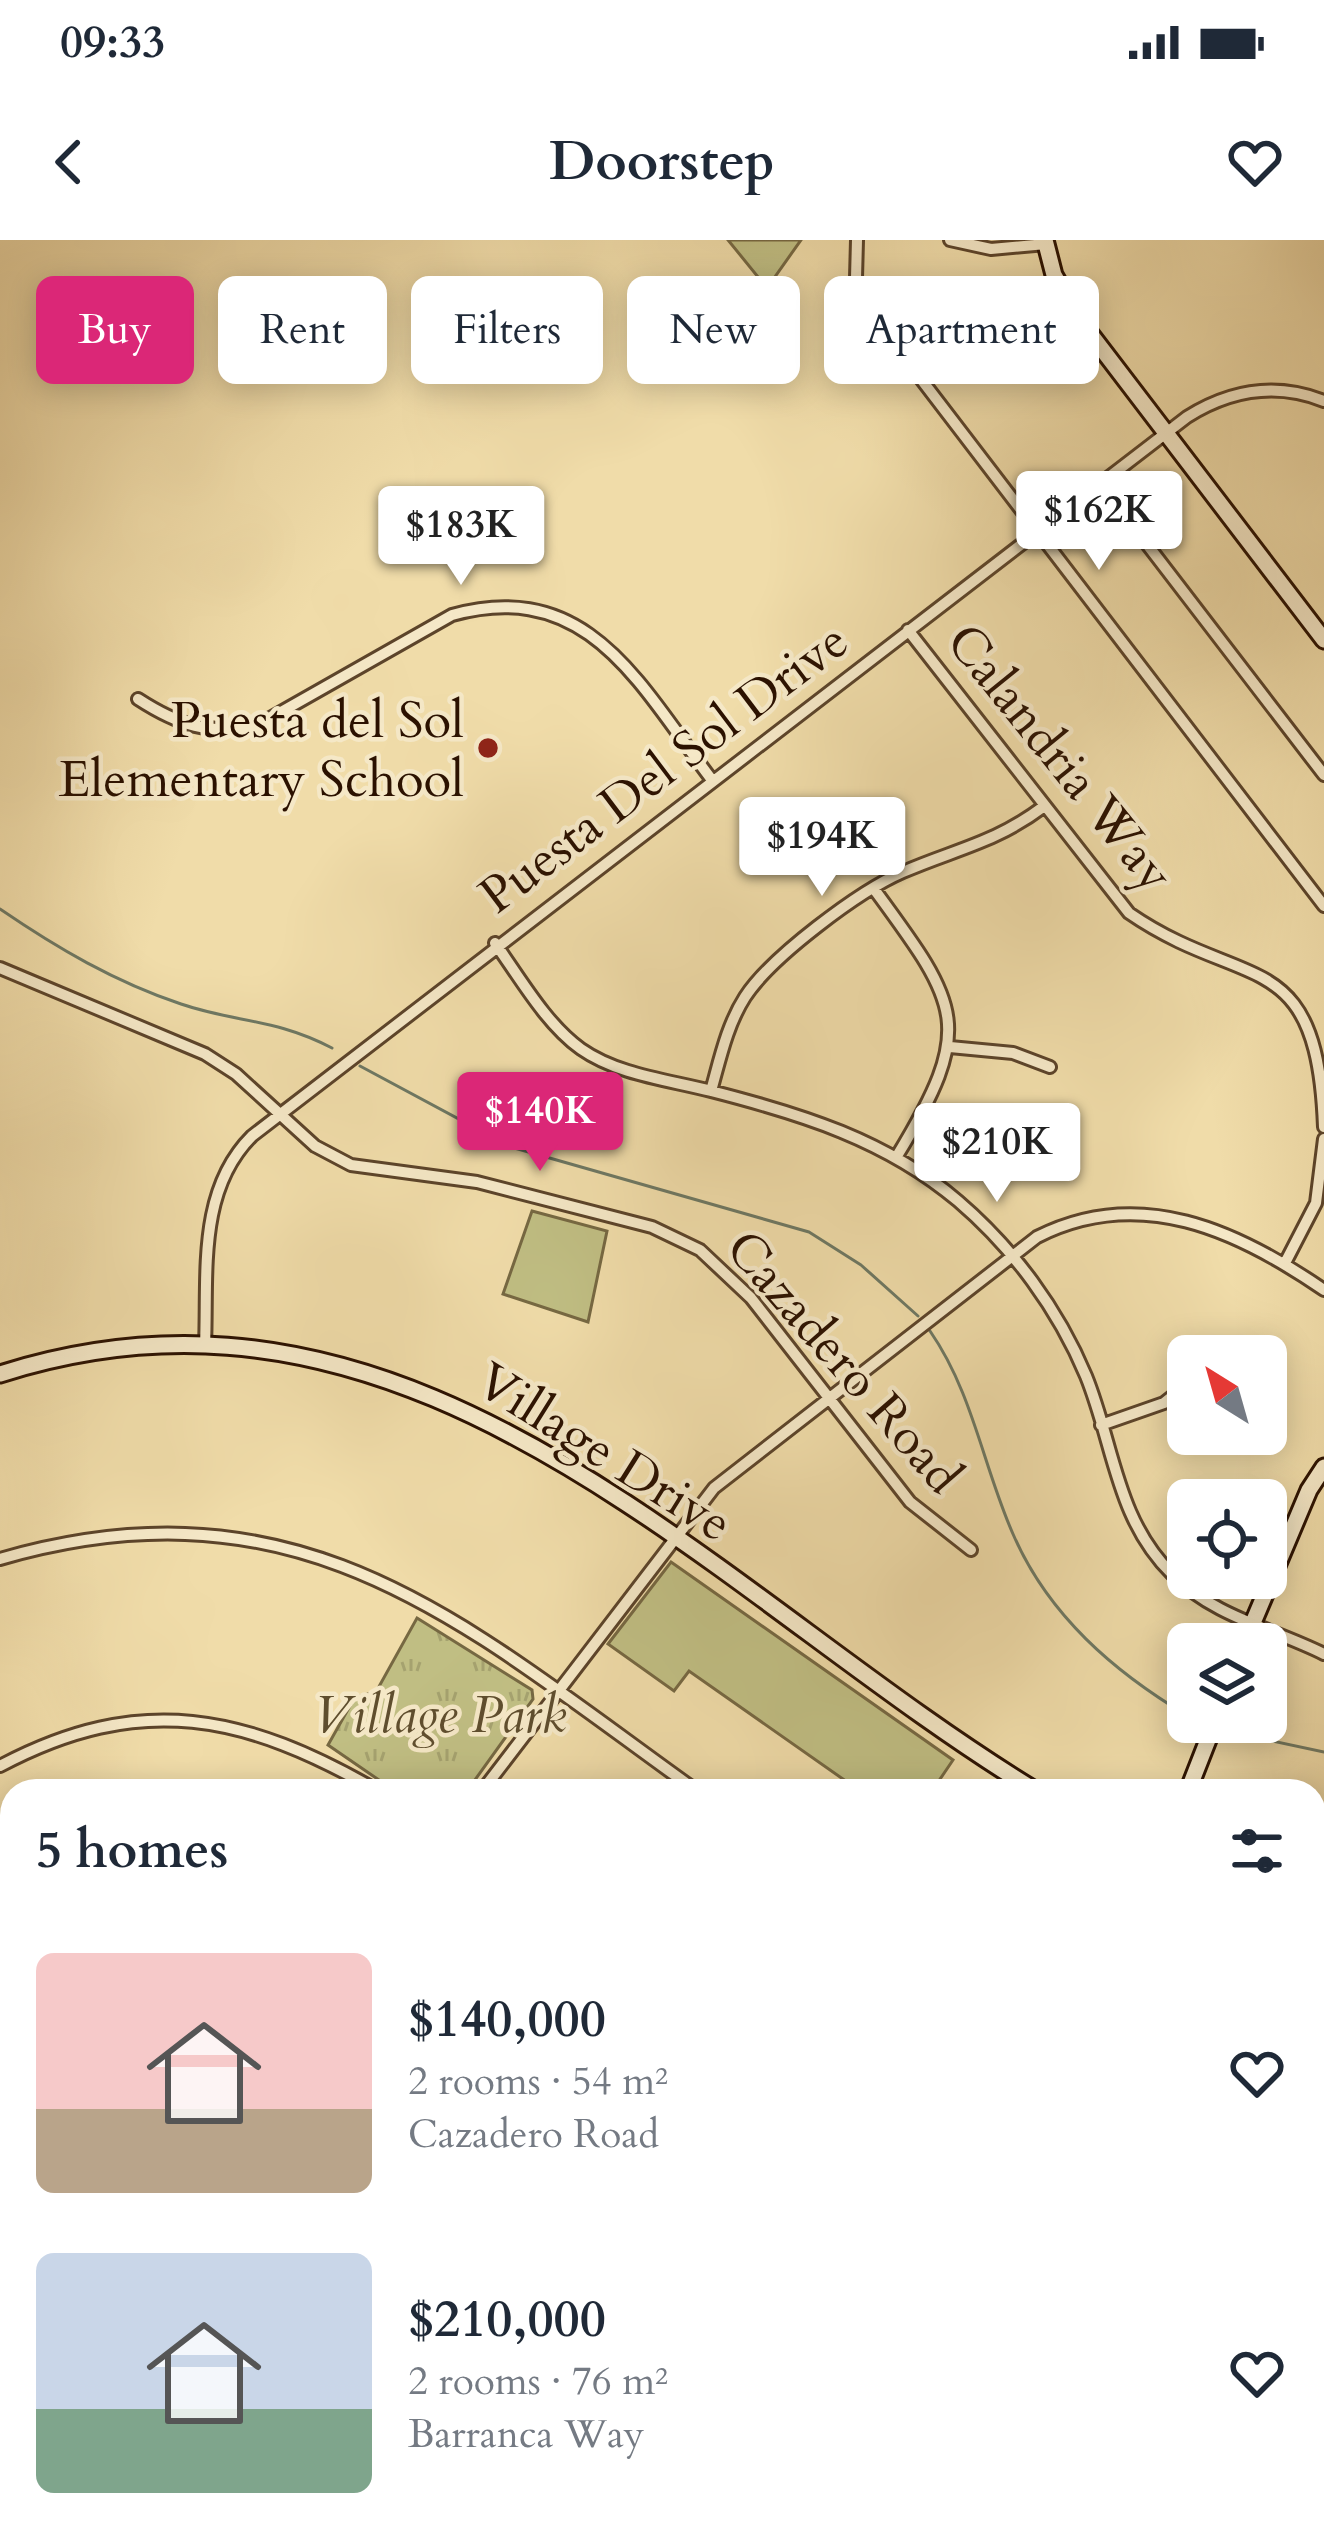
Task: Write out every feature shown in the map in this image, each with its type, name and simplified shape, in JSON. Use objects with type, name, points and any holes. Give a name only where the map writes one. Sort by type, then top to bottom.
[{"type":"main road","points":[[1045,242],[1054,275],[1078,319],[1324,640]]},
{"type":"main road","name":"Village Drive","points":[[0,1373],[88,1353],[205,1346],[347,1366],[436,1395],[533,1443],[1019,1779]]},
{"type":"main road","points":[[1251,1623],[1324,1467]]},
{"type":"main road","points":[[1193,1779],[1206,1743]]},
{"type":"street","points":[[856,240],[856,278],[865,303],[1324,907]]},
{"type":"street","points":[[950,240],[991,249],[1045,242]]},
{"type":"street","name":"Puesta Del Sol Drive","points":[[205,1346],[217,1185],[237,1151],[278,1115],[495,943],[1166,433],[1209,404],[1239,393],[1292,392],[1324,401]]},
{"type":"street","points":[[1100,483],[1324,775]]},
{"type":"street","points":[[138,698],[194,728],[258,725],[452,615],[483,606],[538,608],[570,619],[618,657],[712,779]]},
{"type":"street","name":"Calandria Way","points":[[908,631],[1129,913],[1164,934],[1257,972],[1286,996],[1317,1049],[1324,1127]]},
{"type":"street","points":[[711,1091],[730,1025],[760,978],[874,889],[901,873],[997,839],[1043,807]]},
{"type":"street","points":[[874,889],[938,980],[949,1013],[950,1047],[941,1081],[898,1156]]},
{"type":"street","points":[[495,943],[531,994],[584,1052],[637,1073],[787,1111],[898,1156],[957,1200],[1013,1254],[1067,1339],[1102,1425],[1123,1500],[1148,1546],[1189,1590],[1249,1623]]},
{"type":"street","name":"Cazadero Road","points":[[0,968],[205,1054],[332,1156],[366,1170],[477,1182],[684,1240],[736,1281],[910,1502],[971,1550]]},
{"type":"street","points":[[950,1047],[1013,1053],[1050,1067]]},
{"type":"street","points":[[1285,1263],[1316,1203],[1324,1139]]},
{"type":"street","points":[[491,1779],[673,1538],[734,1469],[1013,1254],[1066,1222],[1112,1212],[1215,1230],[1285,1263],[1324,1290]]},
{"type":"street","points":[[1102,1425],[1167,1401]]},
{"type":"street","points":[[0,1559],[65,1544],[158,1535],[292,1549],[380,1578],[431,1604],[680,1779]]},
{"type":"street","points":[[1287,1639],[1324,1654]]},
{"type":"street","points":[[0,1766],[41,1744],[86,1731],[177,1720],[265,1734],[307,1750],[357,1779]]},
{"type":"green space","points":[[728,240],[801,240],[776,276],[757,276]]},
{"type":"green space","points":[[532,1211],[607,1231],[588,1322],[503,1294]]},
{"type":"green space","points":[[671,1562],[953,1760],[940,1779],[843,1779],[689,1671],[674,1691],[608,1644]]},
{"type":"green space","name":"Village Park","points":[[417,1618],[532,1690],[533,1699],[476,1779],[378,1779],[328,1745],[355,1697],[376,1692]]},
{"type":"waterway","points":[[0,909],[133,985],[201,1010],[292,1031],[332,1048]]},
{"type":"waterway","points":[[360,1066],[511,1147],[809,1232],[861,1265],[918,1316]]},
{"type":"waterway","points":[[930,1331],[957,1379],[1013,1534],[1045,1590],[1086,1639],[1167,1702]]},
{"type":"waterway","points":[[1282,1743],[1324,1752]]},
{"type":"place","name":"Puesta del Sol Elementary School","points":[[488,748]]}]
